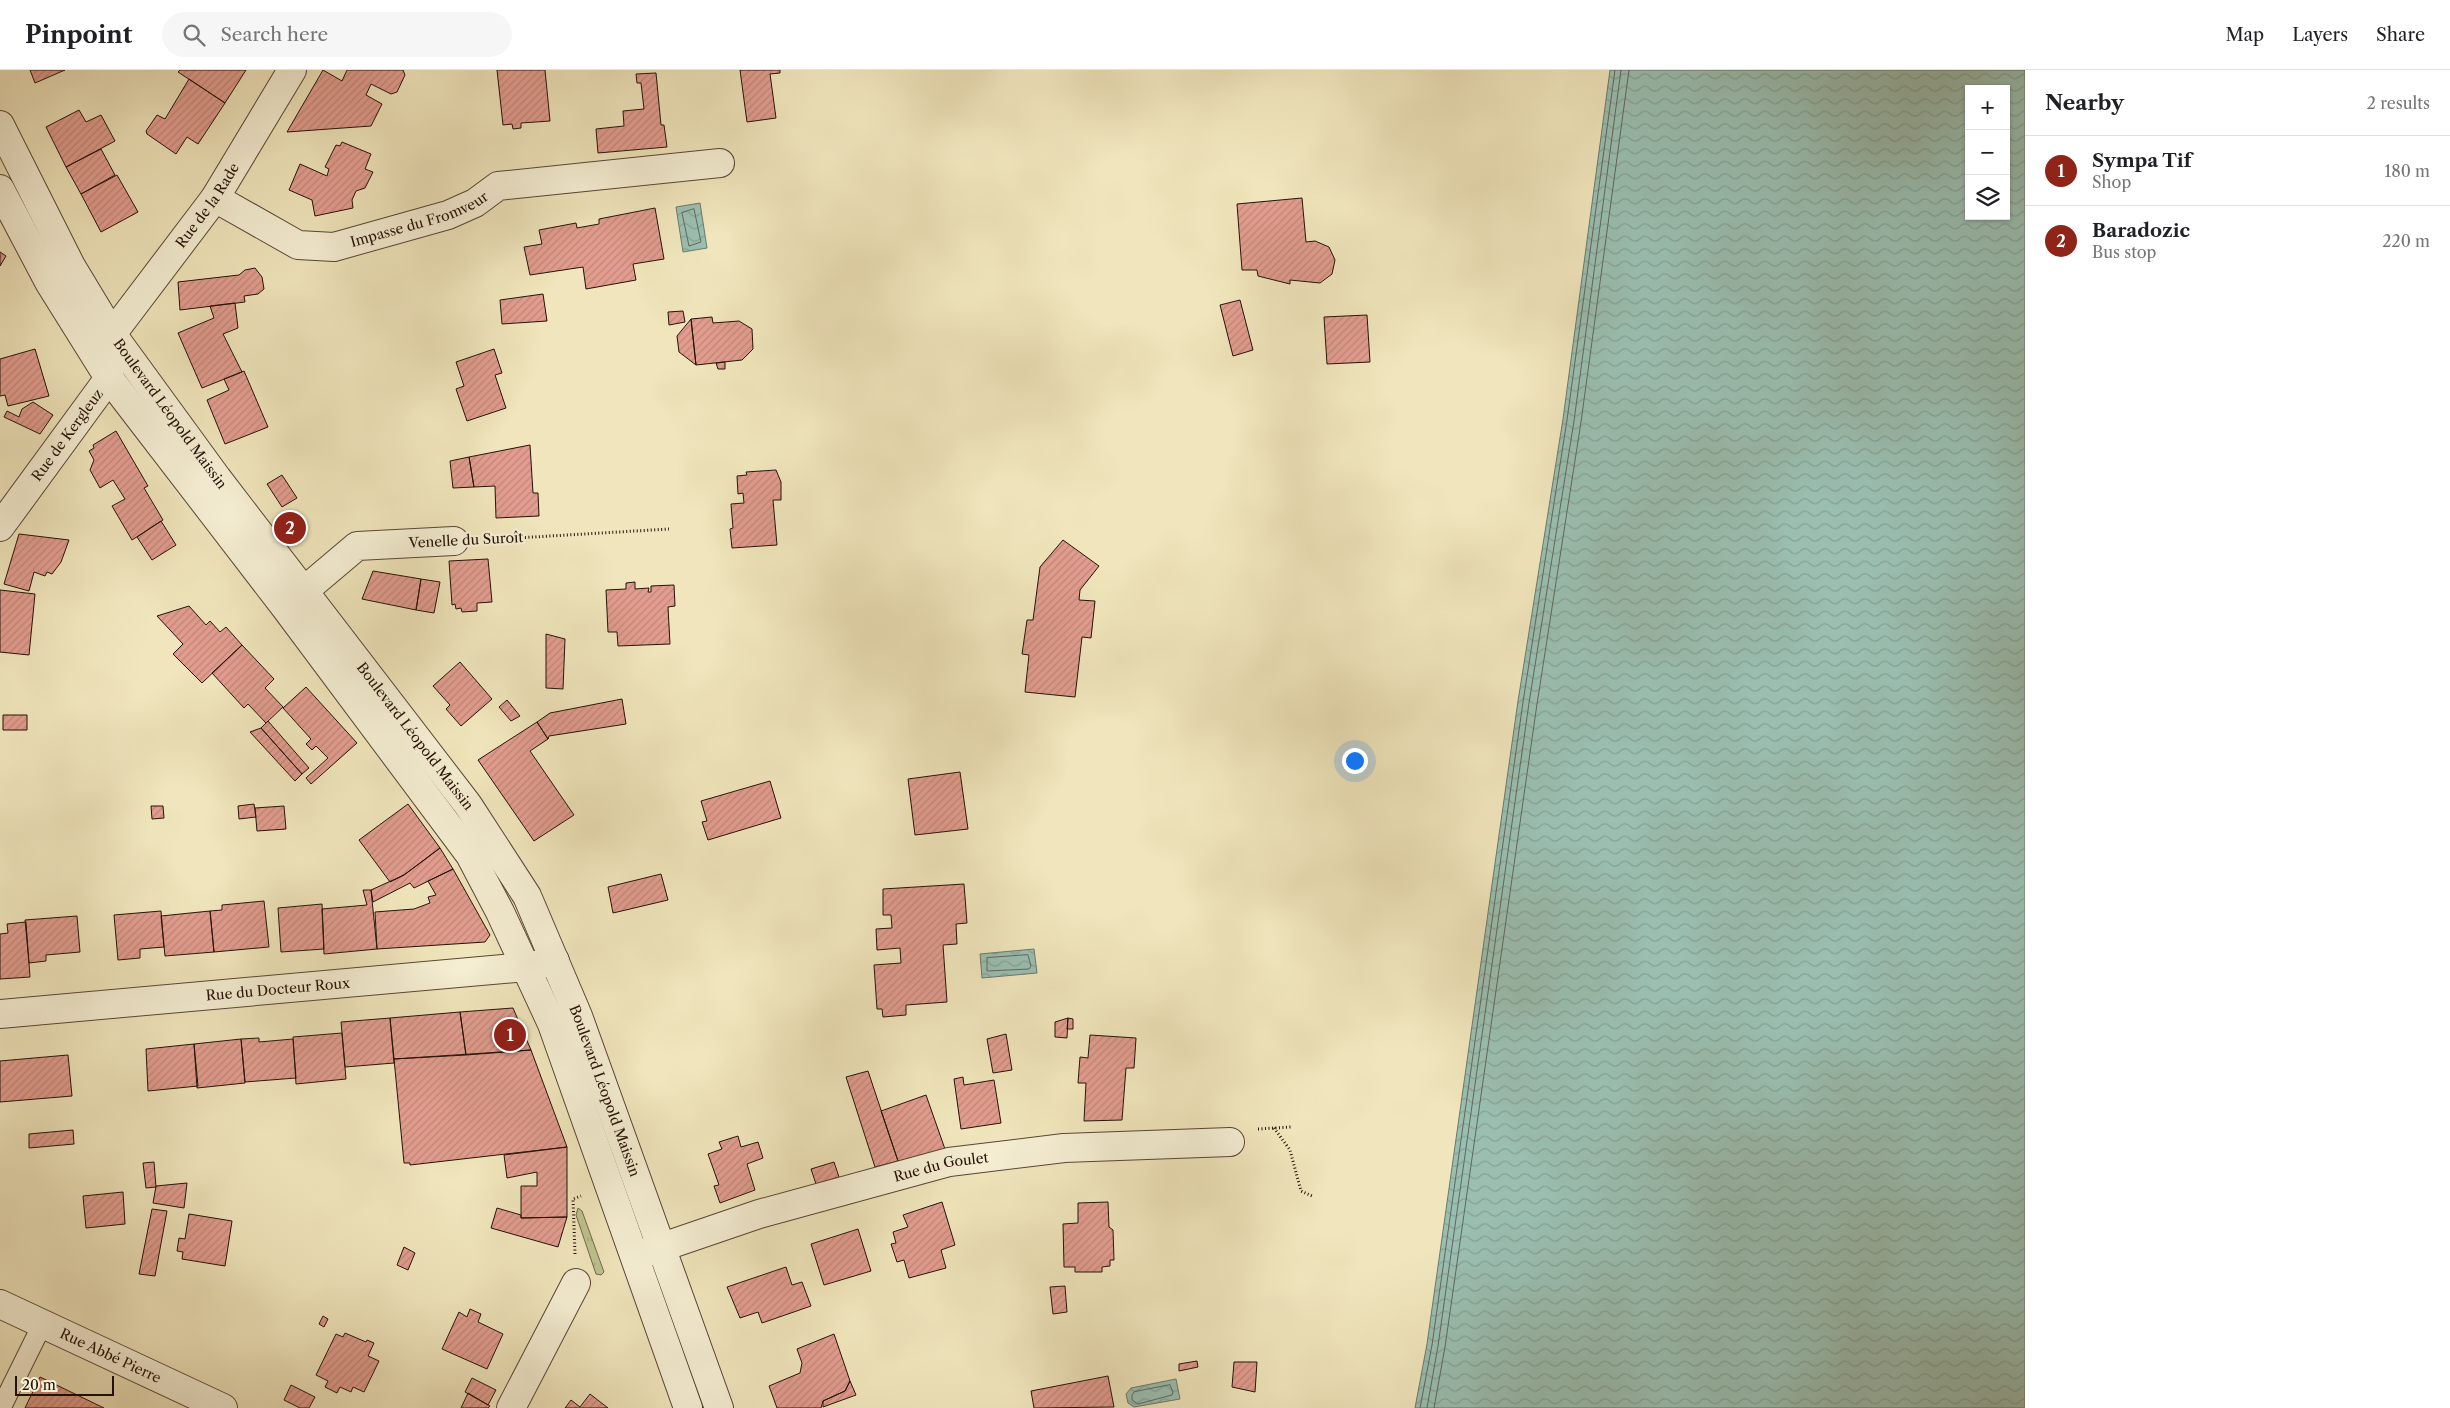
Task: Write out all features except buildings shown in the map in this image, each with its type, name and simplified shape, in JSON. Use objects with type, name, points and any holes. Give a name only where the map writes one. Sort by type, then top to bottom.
[{"type":"street","name":"Rue de la Rade","points":[[112,334],[215,198],[292,70]]},
{"type":"street","name":"Boulevard Léopold Maissin","points":[[0,125],[71,266],[112,334],[217,478],[295,599],[470,855],[552,1024],[688,1408]]},
{"type":"street","name":"Impasse du Fromveur","points":[[215,198],[298,245],[334,247],[448,215],[475,203],[498,186],[720,163]]},
{"type":"street","name":"Boulevard Léopold Maissin","points":[[0,189],[49,282],[109,378],[468,805],[527,896],[578,1016],[719,1408]]},
{"type":"street","name":"Rue de Kergleuz","points":[[0,527],[109,378],[112,334]]},
{"type":"street","name":"Venelle du Suroît","points":[[295,599],[357,546],[454,541]]},
{"type":"street","name":"Rue du Docteur Roux","points":[[0,1014],[526,967],[555,961]]},
{"type":"street","name":"Rue du Goulet","points":[[635,1256],[759,1214],[949,1162],[1064,1148],[1230,1142]]},
{"type":"street","points":[[511,1408],[576,1283]]},
{"type":"street","name":"Rue Abbé Pierre","points":[[0,1304],[223,1408]]},
{"type":"lane","points":[[1,1408],[42,1323]]},
{"type":"path","name":"Venelle du Suroît","points":[[454,541],[669,529]]},
{"type":"path","points":[[1291,1127],[1274,1128],[1290,1150],[1301,1191],[1312,1196]]},
{"type":"path","points":[[576,1283],[573,1199],[587,1194]]},
{"type":"green space","points":[[578,1208],[582,1211],[604,1272],[601,1275],[596,1274],[576,1215]]},
{"type":"water","points":[[1610,70],[2025,70],[2025,1408],[1415,1408],[1427,1344],[1518,701],[1563,419]]},
{"type":"water","points":[[700,203],[707,248],[683,252],[676,207]]},
{"type":"water","points":[[1034,949],[1037,973],[982,978],[980,954]]},
{"type":"water","points":[[1176,1379],[1180,1399],[1134,1407],[1128,1403],[1126,1394],[1131,1388]]},
{"type":"place","name":"Baradozic","points":[[290,528]]},
{"type":"place","name":"Sympa Tif","points":[[510,1035]]}]
